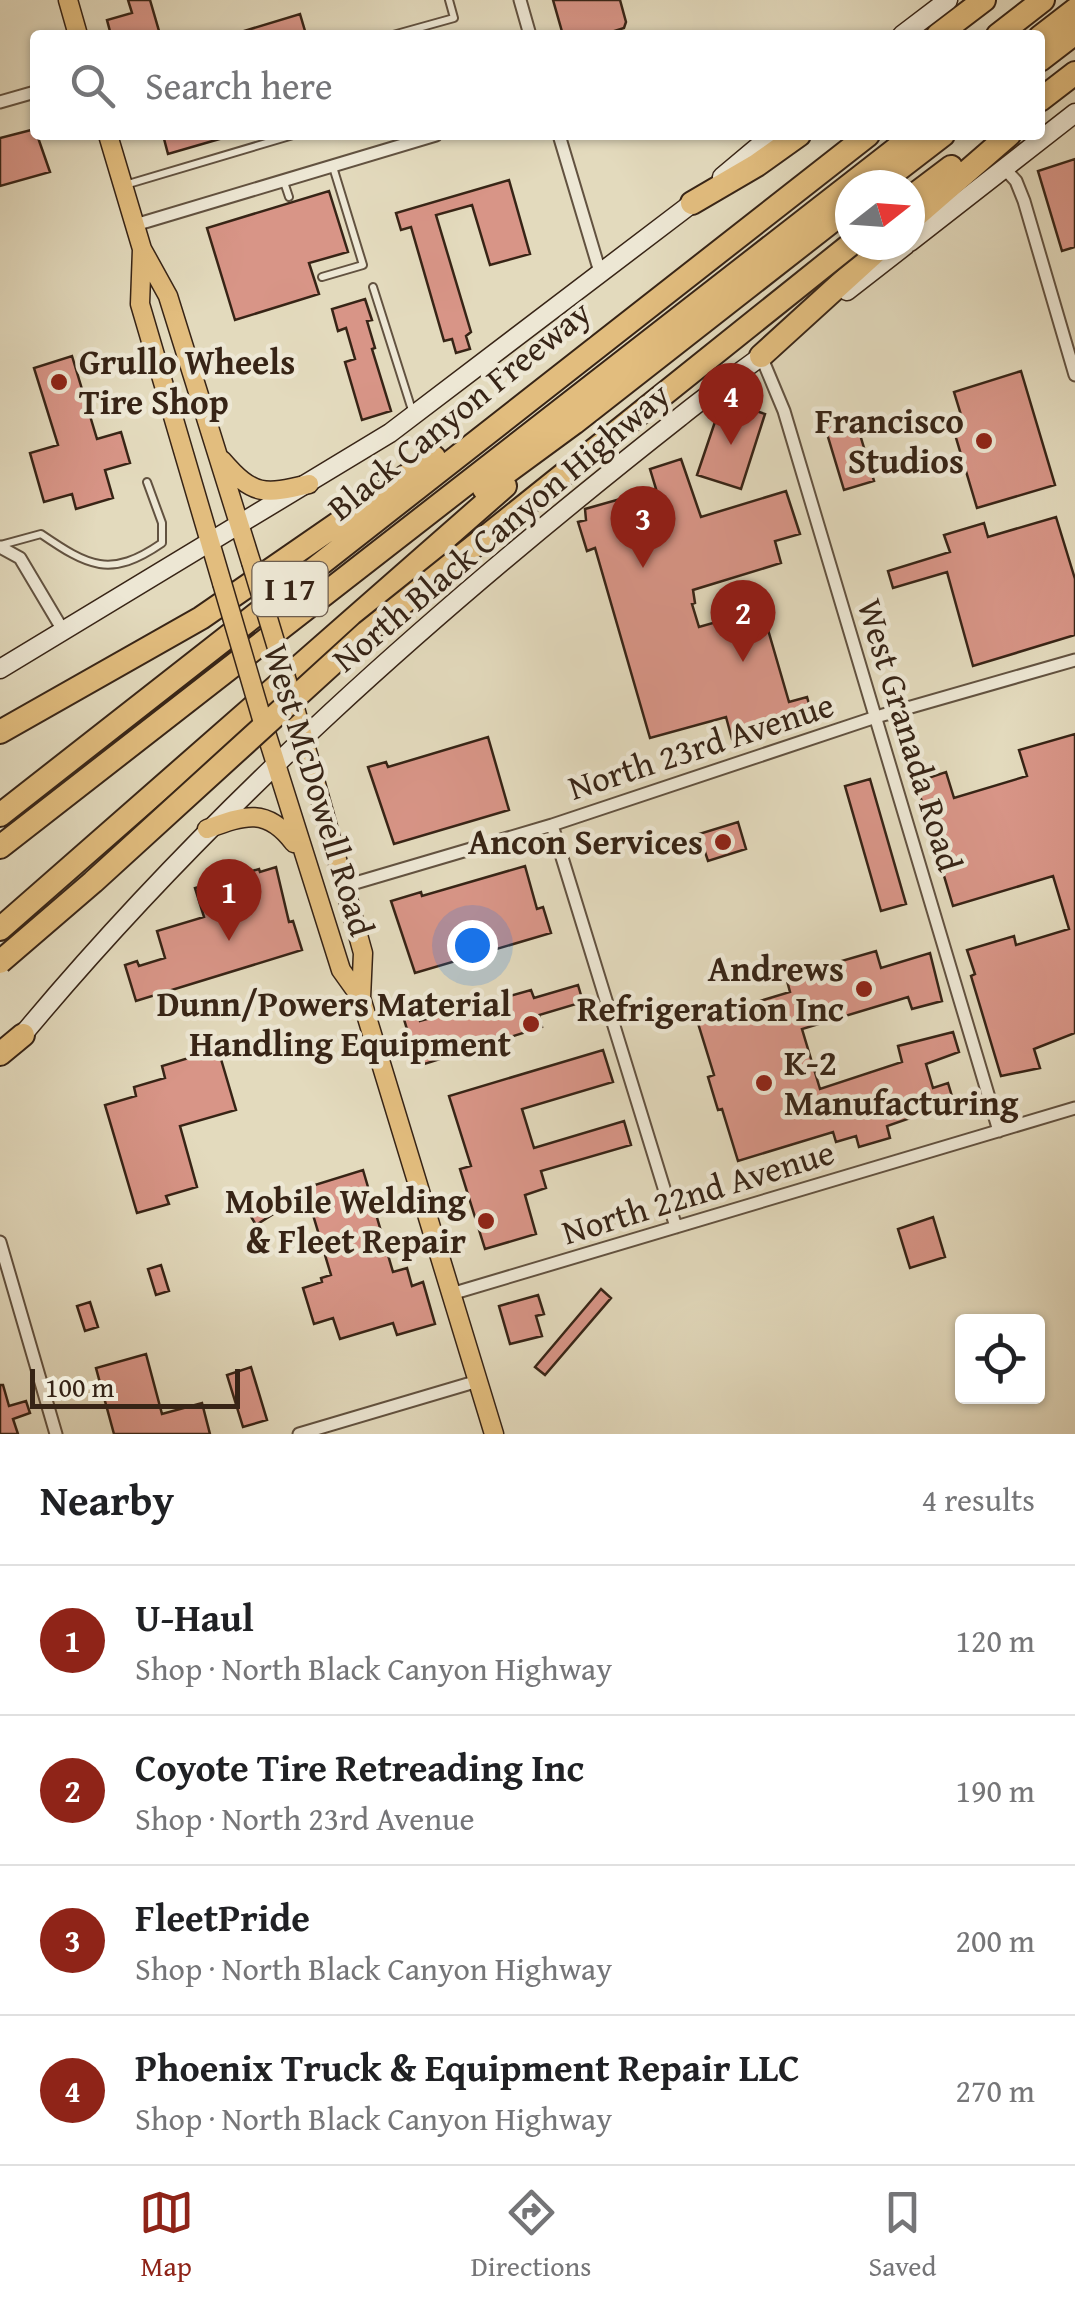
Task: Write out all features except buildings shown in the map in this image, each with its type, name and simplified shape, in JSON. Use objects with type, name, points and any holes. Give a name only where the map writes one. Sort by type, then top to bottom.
[{"type":"highway","points":[[945,30],[984,0]]},
{"type":"highway","points":[[1004,30],[1043,0]]},
{"type":"highway","points":[[1045,33],[1075,10]]},
{"type":"highway","points":[[1045,56],[1075,33]]},
{"type":"highway","points":[[1045,99],[1072,75]]},
{"type":"highway","points":[[692,203],[791,140]]},
{"type":"highway","name":"Black Canyon Freeway","points":[[0,816],[862,140]]},
{"type":"highway","points":[[0,847],[908,140]]},
{"type":"highway","points":[[898,170],[936,140]]},
{"type":"highway","points":[[925,187],[986,140]]},
{"type":"highway","points":[[925,208],[1003,140]]},
{"type":"highway","name":"Black Canyon Freeway","points":[[0,858],[230,679],[574,423],[835,219]]},
{"type":"highway","points":[[0,962],[367,632],[835,257]]},
{"type":"highway","points":[[761,356],[867,260]]},
{"type":"highway","points":[[0,732],[201,618],[578,360]]},
{"type":"highway","points":[[0,928],[574,423]]},
{"type":"highway","points":[[0,721],[56,698]]},
{"type":"highway","points":[[0,1054],[22,1035]]},
{"type":"main road","points":[[68,0],[77,30]]},
{"type":"main road","points":[[909,30],[948,0]]},
{"type":"main road","name":"North Black Canyon Highway","points":[[1045,137],[1075,113]]},
{"type":"main road","name":"West McDowell Road","points":[[110,140],[142,248],[168,296],[293,702],[363,953],[361,998]]},
{"type":"main road","points":[[0,670],[309,484],[414,415],[692,203],[766,140]]},
{"type":"main road","name":"North Black Canyon Highway","points":[[925,230],[1041,140]]},
{"type":"main road","name":"West McDowell Road","points":[[142,248],[140,304],[275,766],[341,970],[361,998],[494,1434]]},
{"type":"main road","name":"North Black Canyon Highway","points":[[0,1062],[98,944],[207,829],[359,686],[680,416],[886,260]]},
{"type":"main road","points":[[218,455],[242,482],[258,491],[282,491],[309,484]]},
{"type":"main road","points":[[207,829],[242,818],[261,817],[284,829],[304,856]]},
{"type":"street","points":[[520,0],[529,30]]},
{"type":"street","points":[[0,102],[30,93]]},
{"type":"street","points":[[135,225],[419,140]]},
{"type":"street","points":[[560,140],[600,272]]},
{"type":"street","points":[[1004,169],[1016,181],[1024,201],[1075,375]]},
{"type":"street","name":"West Granada Road","points":[[761,356],[786,419],[999,1131]]},
{"type":"street","points":[[0,546],[20,558],[64,632]]},
{"type":"street","name":"North 23rd Avenue","points":[[345,886],[552,825],[876,717],[1075,660]]},
{"type":"street","points":[[552,825],[676,1227]]},
{"type":"street","name":"North 22nd Avenue","points":[[451,1294],[1075,1108]]},
{"type":"street","points":[[0,1242],[56,1434]]},
{"type":"street","points":[[299,1434],[478,1381]]},
{"type":"lane","points":[[411,30],[454,18],[449,0]]},
{"type":"lane","points":[[124,186],[276,140]]},
{"type":"lane","points":[[322,277],[363,265],[333,166]]},
{"type":"lane","points":[[284,181],[290,197]]},
{"type":"lane","points":[[373,287],[414,415]]},
{"type":"lane","points":[[0,546],[41,534],[78,559],[96,566],[112,566],[143,556],[162,543],[162,523],[147,482]]},
{"type":"place","name":"Grullo Wheels Tire Shop","points":[[59,382]]},
{"type":"place","name":"Francisco Studios","points":[[984,441]]},
{"type":"place","name":"Phoenix Truck & Equipment Repair LLC","points":[[731,445]]},
{"type":"place","name":"FleetPride","points":[[643,568]]},
{"type":"place","name":"Coyote Tire Retreading Inc","points":[[743,662]]},
{"type":"place","name":"Ancon Services","points":[[723,842]]},
{"type":"place","name":"U-Haul","points":[[229,941]]},
{"type":"place","name":"Andrews Refrigeration Inc","points":[[864,989]]},
{"type":"place","name":"Dunn/Powers Material Handling Equipment","points":[[531,1024]]},
{"type":"place","name":"K-2 Manufacturing","points":[[764,1083]]},
{"type":"place","name":"Mobile Welding & Fleet Repair","points":[[486,1221]]}]
